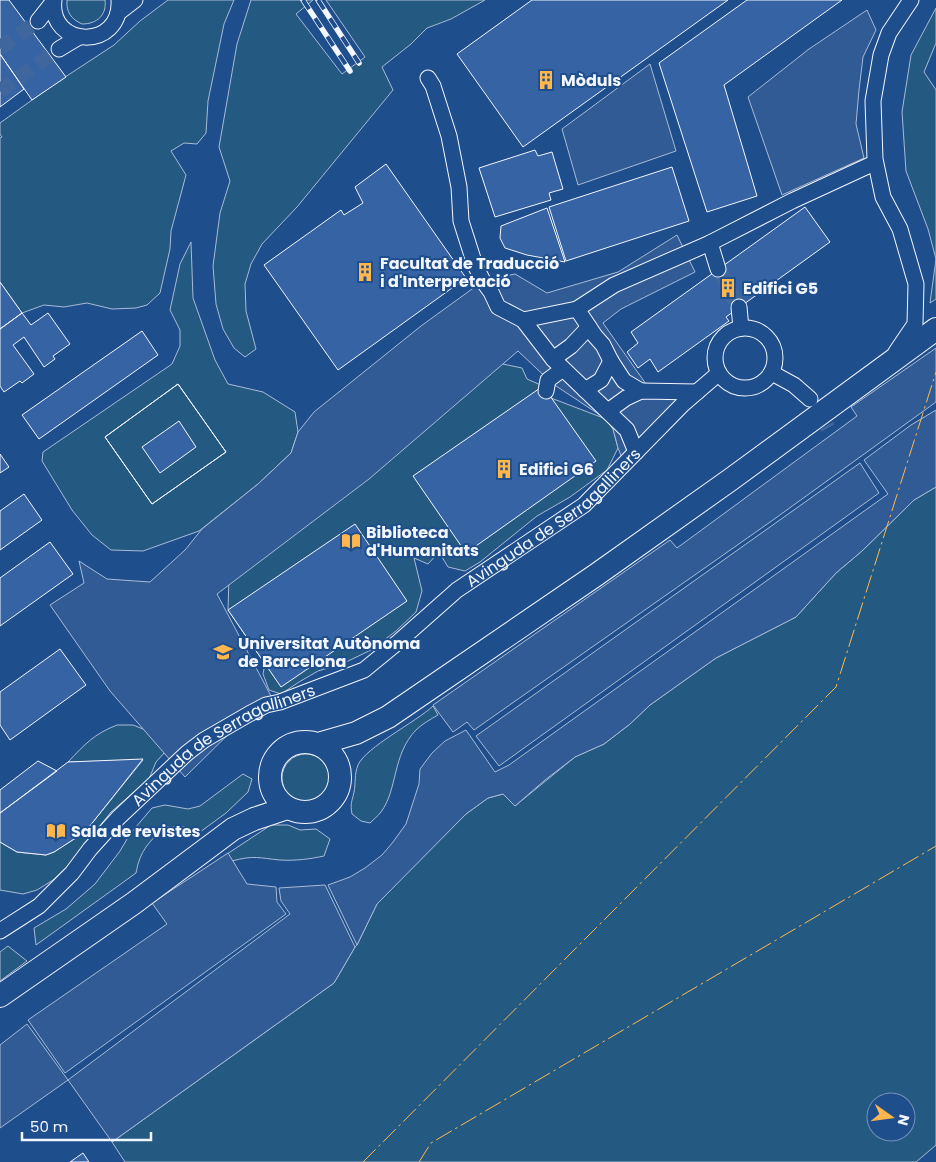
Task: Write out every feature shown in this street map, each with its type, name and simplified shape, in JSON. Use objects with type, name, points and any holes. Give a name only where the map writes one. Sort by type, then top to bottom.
[{"type":"street","points":[[54,1],[55,14],[60,24],[68,32],[79,37],[90,38],[105,32],[113,23],[118,6],[135,0]]},
{"type":"street","points":[[891,361],[915,324],[916,284],[900,229],[883,196],[875,159],[873,101],[881,55],[889,33],[911,0]]},
{"type":"street","points":[[38,21],[54,1]]},
{"type":"street","points":[[59,49],[79,37]]},
{"type":"street","points":[[428,78],[433,86],[449,136],[459,187],[461,221],[475,265],[498,307],[523,320],[558,364],[627,430],[636,452]]},
{"type":"street","points":[[523,320],[577,308],[614,285],[710,243],[792,201],[870,165]]},
{"type":"street","points":[[710,243],[718,269]]},
{"type":"street","points":[[739,307],[741,328]]},
{"type":"street","points":[[577,308],[603,345],[624,381],[641,391]]},
{"type":"street","points":[[546,391],[548,380],[558,364],[571,346],[589,327]]},
{"type":"street","points":[[750,328],[760,331],[773,345],[776,354],[772,373],[759,385],[750,388],[732,386],[719,374],[715,354],[718,345],[731,331],[750,328]]},
{"type":"street","points":[[318,744],[332,754],[339,769],[338,787],[335,796],[318,810],[307,812],[295,811],[288,808],[275,796],[270,784],[270,768],[282,750],[291,744],[302,742],[318,744],[356,733],[388,717],[730,480],[936,329]]},
{"type":"street","points":[[585,390],[601,380],[611,361]]},
{"type":"street","points":[[772,373],[794,385],[810,399]]},
{"type":"street","name":"Avinguda de Serragalliners","points":[[0,931],[39,906],[72,873],[90,849],[118,818],[187,753],[204,740],[266,706],[364,670],[457,590],[584,505],[683,404],[719,374]]},
{"type":"street","points":[[608,410],[641,391],[696,392]]},
{"type":"street","points":[[339,769],[362,742],[388,717]]},
{"type":"street","points":[[0,996],[134,903],[233,829],[256,804],[270,784]]},
{"type":"street","points":[[233,829],[254,819],[288,808]]},
{"type":"shaded area","points":[[67,0],[105,0],[103,14],[92,22],[82,24],[70,15],[67,8]]},
{"type":"shaded area","points":[[168,0],[234,0],[224,24],[208,101],[206,133],[197,144],[184,143],[171,151],[186,175],[171,231],[170,249],[160,293],[147,305],[136,308],[112,309],[87,303],[64,307],[44,305],[22,313],[0,282],[0,138],[2,137],[0,134],[0,123],[114,45],[140,21]]},
{"type":"shaded area","points":[[251,0],[313,0],[296,14],[342,74],[365,57],[326,0],[485,0],[451,19],[427,28],[411,44],[382,67],[393,90],[297,207],[262,244],[251,264],[245,284],[246,311],[256,349],[245,357],[234,348],[223,329],[216,304],[213,266],[220,213],[230,181],[219,147],[237,44]]},
{"type":"shaded area","points":[[936,8],[936,43],[924,72],[936,90],[936,259],[928,229],[906,171],[902,112],[911,55]]},
{"type":"shaded area","points":[[867,10],[876,30],[863,57],[859,90],[856,124],[864,158],[782,195],[748,97],[809,49]]},
{"type":"shaded area","points":[[650,64],[676,151],[578,185],[562,129]]},
{"type":"shaded area","points":[[677,235],[695,272],[621,309],[603,323],[646,384],[683,404],[624,463],[613,429],[606,419],[553,384],[518,351],[369,479],[217,594],[271,696],[249,714],[185,777],[110,691],[50,605],[84,583],[79,561],[107,579],[150,582],[185,550],[202,529],[258,484],[291,453],[298,432],[314,412],[421,326],[483,281],[515,274],[547,293],[618,272]]},
{"type":"shaded area","points":[[191,242],[193,298],[215,360],[228,384],[263,392],[295,412],[298,432],[291,453],[258,484],[199,531],[143,551],[111,550],[92,535],[72,510],[42,461],[43,452],[172,364],[180,346],[180,330],[170,310],[180,264]]},
{"type":"shaded area","points":[[936,259],[936,299],[930,303]]},
{"type":"shaded area","points":[[936,348],[936,402],[773,520],[474,730],[467,722],[453,732],[433,705],[670,540],[677,548],[857,416],[851,407]]},
{"type":"shaded area","points":[[498,363],[522,368],[527,379],[543,386],[551,398],[606,419],[613,429],[618,448],[607,470],[570,497],[537,516],[480,562],[465,571],[448,567],[439,552],[428,564],[414,558],[422,591],[416,612],[396,631],[371,650],[344,663],[318,671],[281,694],[269,690],[263,674],[265,664],[228,610],[229,577]]},
{"type":"shaded area","points":[[936,410],[936,487],[914,500],[862,551],[836,573],[796,617],[716,658],[650,705],[630,724],[604,744],[575,757],[515,806],[503,794],[488,798],[466,814],[377,904],[357,945],[328,885],[350,877],[365,868],[382,855],[393,842],[406,824],[419,784],[420,769],[432,753],[445,741],[466,730],[495,772],[509,765],[888,494],[864,460],[911,425]]},
{"type":"shaded area","points":[[860,463],[879,493],[499,766],[476,736]]},
{"type":"shaded area","points":[[936,487],[936,1145],[916,1162],[125,1162],[112,1142],[334,983],[357,945],[377,904],[466,814],[488,798],[503,794],[515,806],[575,757],[604,744],[630,724],[650,705],[716,658],[796,617],[836,573],[862,551],[914,500]]},
{"type":"shaded area","points":[[433,706],[438,715],[418,728],[408,740],[399,761],[390,793],[381,812],[370,823],[361,821],[352,814],[351,807],[358,765],[371,750]]},
{"type":"shaded area","points":[[117,725],[133,725],[153,733],[165,752],[156,762],[149,779],[111,812],[67,867],[53,880],[37,890],[23,894],[0,890],[0,842],[17,852],[46,855],[54,852],[85,832],[143,760],[68,762],[90,740]]},
{"type":"shaded area","points":[[301,754],[311,754],[320,758],[326,764],[329,769],[329,787],[320,798],[311,802],[301,802],[292,798],[286,792],[282,783],[282,773],[286,764],[292,758]]},
{"type":"shaded area","points":[[243,774],[252,779],[248,792],[226,813],[200,832],[184,827],[165,827],[146,847],[140,858],[136,873],[36,945],[34,928],[66,909],[95,884],[120,851],[130,834],[152,808],[165,805],[188,809],[200,806]]},
{"type":"shaded area","points":[[271,825],[288,825],[300,830],[316,829],[330,839],[324,856],[297,860],[251,858],[232,861],[224,856]]},
{"type":"shaded area","points":[[228,853],[247,884],[276,887],[277,902],[286,914],[65,1073],[28,1020],[167,924],[152,903]]},
{"type":"shaded area","points":[[325,885],[355,947],[334,983],[112,1142],[68,1080],[290,914],[281,901],[279,888]]},
{"type":"shaded area","points":[[8,946],[27,961],[0,981],[0,952]]},
{"type":"shaded area","points":[[27,1024],[68,1080],[0,1128],[0,1045]]},
{"type":"building","points":[[0,0],[9,0],[66,77],[32,100],[0,54]]},
{"type":"building","name":"Mòduls","points":[[532,0],[728,0],[523,147],[457,54]]},
{"type":"building","points":[[747,0],[842,0],[724,85],[757,196],[707,212],[659,63]]},
{"type":"building","points":[[0,54],[24,89],[0,107]]},
{"type":"building","points":[[535,150],[538,156],[552,152],[563,189],[549,193],[551,200],[495,217],[479,168]]},
{"type":"building","name":"Facultat de Traducció i d'Interpretació","points":[[386,164],[466,278],[338,370],[264,265],[341,210],[344,215],[363,203],[355,187]]},
{"type":"building","points":[[672,167],[689,221],[566,261],[549,207]]},
{"type":"building","name":"Edifici G5","points":[[805,207],[830,242],[726,317],[729,321],[658,372],[650,359],[638,368],[627,352],[638,343],[631,332]]},
{"type":"building","points":[[547,208],[565,262],[527,255],[505,248],[500,238],[501,226]]},
{"type":"building","points":[[0,282],[22,313],[0,329]]},
{"type":"building","points":[[22,313],[31,325],[48,313],[70,344],[53,356],[55,359],[44,367],[24,337],[13,345],[34,374],[22,383],[20,381],[4,392],[0,386],[0,329]]},
{"type":"building","points":[[142,331],[158,355],[39,439],[22,415]]},
{"type":"building","points":[[178,384],[226,452],[152,504],[105,437]],"holes":[[[179,421],[196,447],[160,473],[142,447]]]},
{"type":"building","points":[[178,384],[226,452],[152,504],[105,437]]},
{"type":"building","name":"Edifici G6","points":[[543,386],[596,461],[466,553],[413,476]]},
{"type":"building","points":[[0,454],[9,467],[0,473]]},
{"type":"building","points":[[24,494],[42,520],[0,550],[0,511]]},
{"type":"building","points":[[355,524],[407,601],[281,687],[228,610]]},
{"type":"building","points":[[50,542],[73,574],[0,626],[0,578]]},
{"type":"building","points":[[60,649],[86,685],[10,740],[0,725],[0,692]]},
{"type":"building","name":"Sala de revistes","points":[[143,759],[85,832],[54,852],[46,855],[17,852],[0,842],[0,813],[68,762]]},
{"type":"building","points":[[38,761],[57,771],[0,813],[0,790]]},
{"type":"building","points":[[83,1153],[89,1162],[70,1162]]},
{"type":"tunnel","points":[[0,48],[38,21]]},
{"type":"tunnel","points":[[0,91],[59,49]]},
{"type":"tunnel","points":[[718,269],[739,307]]},
{"type":"tunnel","points":[[815,406],[828,428]]},
{"type":"railway","points":[[303,0],[350,71]]},
{"type":"railway","points":[[318,0],[359,63]]},
{"type":"power","points":[[363,1162],[836,687],[936,372]]},
{"type":"power","points":[[419,1162],[431,1143],[936,846]]},
{"type":"place","name":"Mòduls","points":[[546,80]]},
{"type":"place","name":"Facultat de Traducció i d'Interpretació","points":[[365,272]]},
{"type":"place","name":"Edifici G5","points":[[728,288]]},
{"type":"place","name":"Edifici G6","points":[[504,469]]},
{"type":"place","name":"Biblioteca d'Humanitats","points":[[351,541]]},
{"type":"place","name":"Universitat Autònoma de Barcelona","points":[[223,652]]},
{"type":"place","name":"Sala de revistes","points":[[56,831]]}]
